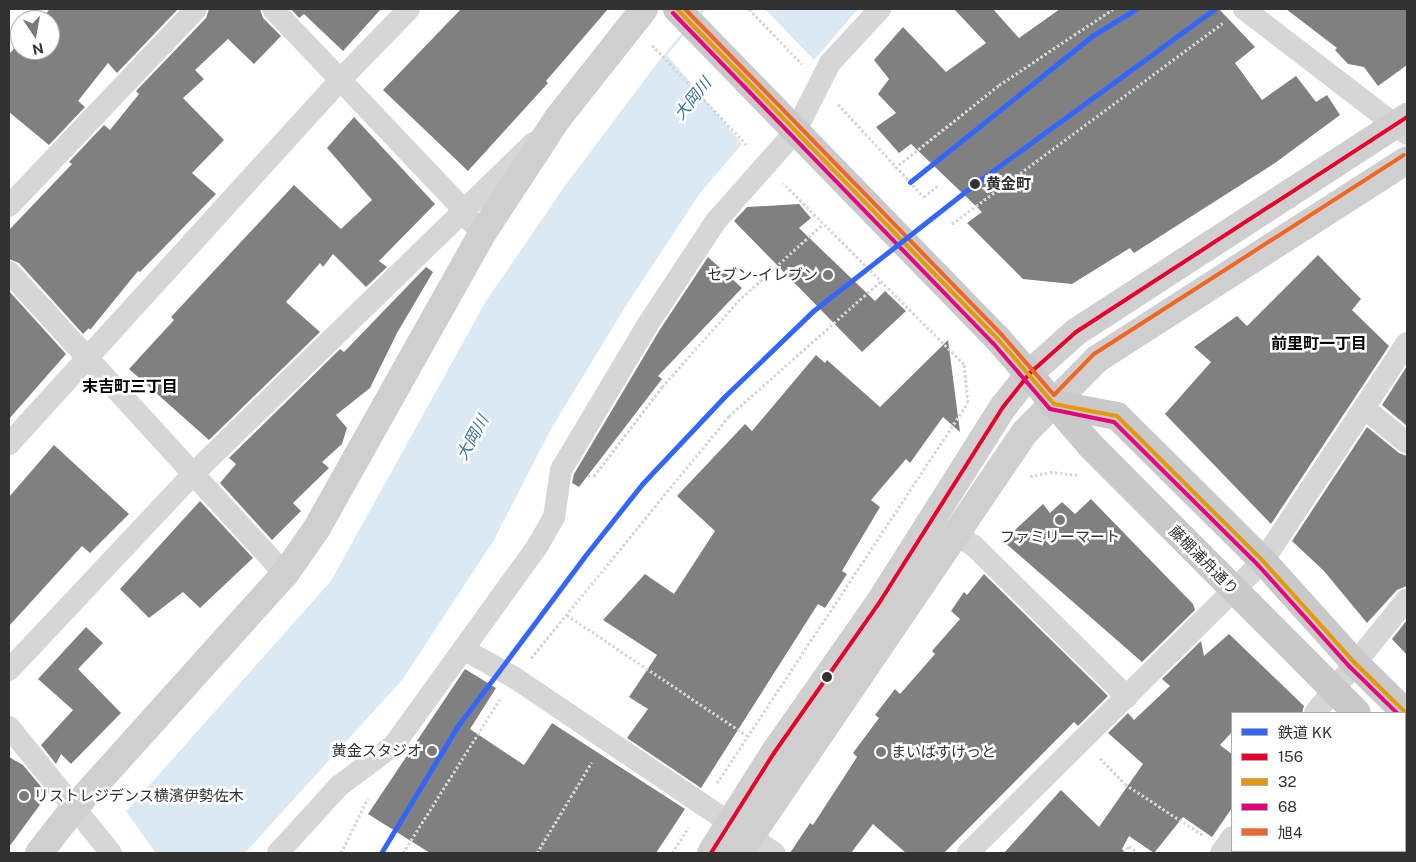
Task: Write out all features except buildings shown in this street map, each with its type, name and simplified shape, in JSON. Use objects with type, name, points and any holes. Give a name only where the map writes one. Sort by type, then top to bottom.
[{"type":"main road","name":"藤棚浦舟通り","points":[[677,9],[1030,373],[1054,404],[1332,689],[1357,712]]},
{"type":"main road","points":[[39,853],[75,807],[285,574],[339,491],[480,237],[558,118],[638,16]]},
{"type":"main road","points":[[740,839],[774,753],[881,600],[1003,407],[1030,373],[1076,332],[1404,125]]},
{"type":"main road","points":[[712,853],[740,839],[956,534],[1014,445],[1097,359],[1407,160]]},
{"type":"main road","points":[[1054,404],[1117,416],[1263,561],[1355,663],[1405,712]]},
{"type":"street","points":[[9,206],[196,9]]},
{"type":"street","points":[[273,9],[464,210],[480,237]]},
{"type":"street","points":[[9,444],[340,80],[410,9]]},
{"type":"street","points":[[278,853],[339,786],[394,745],[538,545],[554,517],[561,470],[643,332],[716,221],[795,132],[830,63],[880,9]]},
{"type":"street","points":[[1235,15],[1404,125]]},
{"type":"street","points":[[9,670],[194,474],[558,118]]},
{"type":"street","points":[[9,272],[285,574]]},
{"type":"street","points":[[968,853],[1263,561],[1407,343]]},
{"type":"street","points":[[1364,408],[1407,443]]},
{"type":"street","points":[[956,534],[974,546],[1127,697]]},
{"type":"street","points":[[1316,712],[1332,689],[1407,599]]},
{"type":"street","points":[[463,649],[514,678],[703,806],[740,839],[774,853]]},
{"type":"street","points":[[9,727],[111,853]]},
{"type":"path","points":[[895,168],[1000,85],[1113,9]]},
{"type":"path","points":[[952,224],[1235,15]]},
{"type":"path","points":[[638,16],[766,165],[964,364],[968,402],[874,548],[746,735],[672,853]]},
{"type":"path","points":[[924,197],[937,186]]},
{"type":"path","points":[[561,470],[578,477],[594,476],[662,388],[738,301],[823,224]]},
{"type":"path","points":[[403,853],[514,678],[729,416],[882,281]]},
{"type":"path","points":[[567,615],[746,735]]},
{"type":"path","points":[[537,853],[605,740]]},
{"type":"path","points":[[1083,740],[1125,784],[1226,846]]},
{"type":"path","points":[[341,853],[368,801],[364,768]]},
{"type":"path","points":[[1124,853],[1129,846],[1139,853]]},
{"type":"water","name":"大岡川","points":[[702,9],[858,9],[700,193],[627,304],[551,429],[494,540],[402,680],[245,853],[89,853],[331,581],[486,301],[567,183],[658,62]]},
{"type":"pier","points":[[706,9],[765,9],[814,60],[743,145],[667,55]]},
{"type":"pier","points":[[123,807],[156,853],[86,853],[98,838]]},
{"type":"rail line","name":"KK","points":[[910,182],[1092,36],[1136,9]]},
{"type":"rail line","name":"KK","points":[[381,853],[457,727],[584,557],[642,484],[724,397],[813,311],[976,183],[1215,9]]},
{"type":"transit line","name":"32","points":[[677,9],[998,339],[1054,404],[1117,416],[1263,561],[1355,663],[1405,712]]},
{"type":"transit line","name":"旭4","points":[[685,9],[1002,335],[1054,395],[1094,354],[1404,155]]},
{"type":"transit line","name":"68","points":[[673,13],[993,343],[1050,409],[1114,422],[1258,565],[1350,667],[1396,712]]},
{"type":"transit line","name":"156","points":[[711,853],[774,753],[881,600],[1003,407],[1030,373],[1076,332],[1407,117]]},
{"type":"place","name":"黄金町","points":[[975,184]]},
{"type":"place","name":"セブン-イレブン","points":[[828,275]]},
{"type":"place","name":"ファミリーマート","points":[[1060,520]]},
{"type":"place","name":"黄金スタジオ","points":[[432,751]]},
{"type":"place","name":"まいばすけっと","points":[[881,752]]},
{"type":"place","name":"リストレジデンス横濱伊勢佐木","points":[[24,796]]},
{"type":"district","name":"前里町一丁目","points":[[1319,344]]},
{"type":"district","name":"末吉町三丁目","points":[[130,387]]}]
